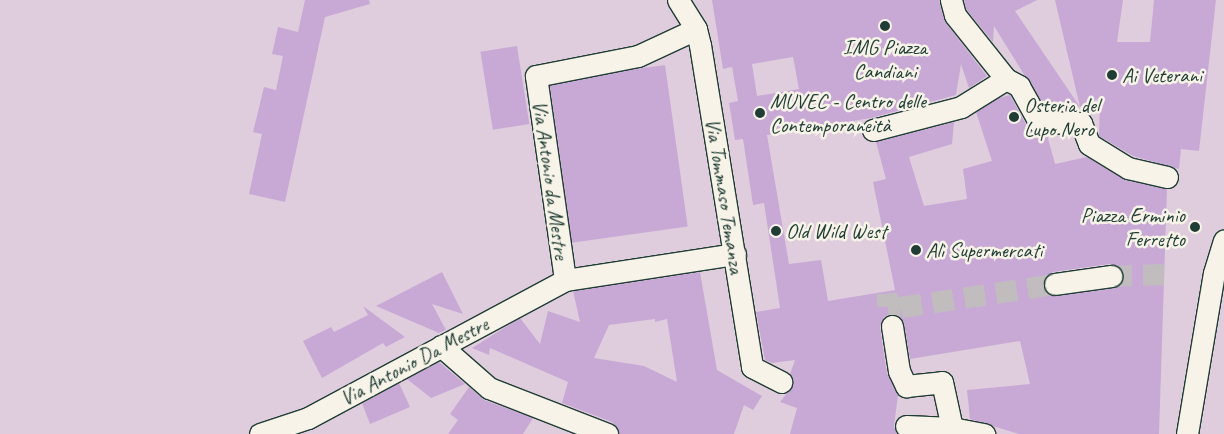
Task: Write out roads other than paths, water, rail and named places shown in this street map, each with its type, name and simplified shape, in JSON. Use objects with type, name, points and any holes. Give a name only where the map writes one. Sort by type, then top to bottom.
[{"type":"street","name":"Via Tommaso Temanza","points":[[678,0],[696,29],[735,254],[752,367],[781,382]]},
{"type":"street","points":[[951,0],[955,15],[1006,79],[1019,86],[1039,122],[1081,123],[1089,144],[1128,168],[1167,177]]},
{"type":"street","name":"Via Antonio da Mestre","points":[[696,29],[638,56],[536,76],[565,280],[735,254]]},
{"type":"street","points":[[873,130],[961,107],[1006,79]]},
{"type":"street","points":[[1188,434],[1214,273],[1224,240]]},
{"type":"street","points":[[1055,284],[1112,276]]},
{"type":"street","name":"Via Antonio Da Mestre","points":[[260,434],[308,418],[565,280]]},
{"type":"street","points":[[892,326],[899,371],[906,386],[942,382],[952,428]]},
{"type":"street","points":[[441,346],[488,388],[607,434]]},
{"type":"street","points":[[906,426],[952,428],[984,434]]},
{"type":"tunnel","points":[[1111,276],[1165,274]]},
{"type":"tunnel","points":[[887,293],[888,306],[901,307],[1055,284]]},
{"type":"place","name":"IMG Piazza Candiani","points":[[885,26]]},
{"type":"place","name":"Ai Veterani","points":[[1112,75]]},
{"type":"place","name":"MUVEC - Centro delle Contemporaneità","points":[[760,113]]},
{"type":"place","name":"Osteria del Lupo Nero","points":[[1014,117]]},
{"type":"place","name":"Piazza Erminio Ferretto","points":[[1195,227]]},
{"type":"place","name":"Old Wild West","points":[[776,231]]},
{"type":"place","name":"Alì Supermercati","points":[[916,250]]}]
